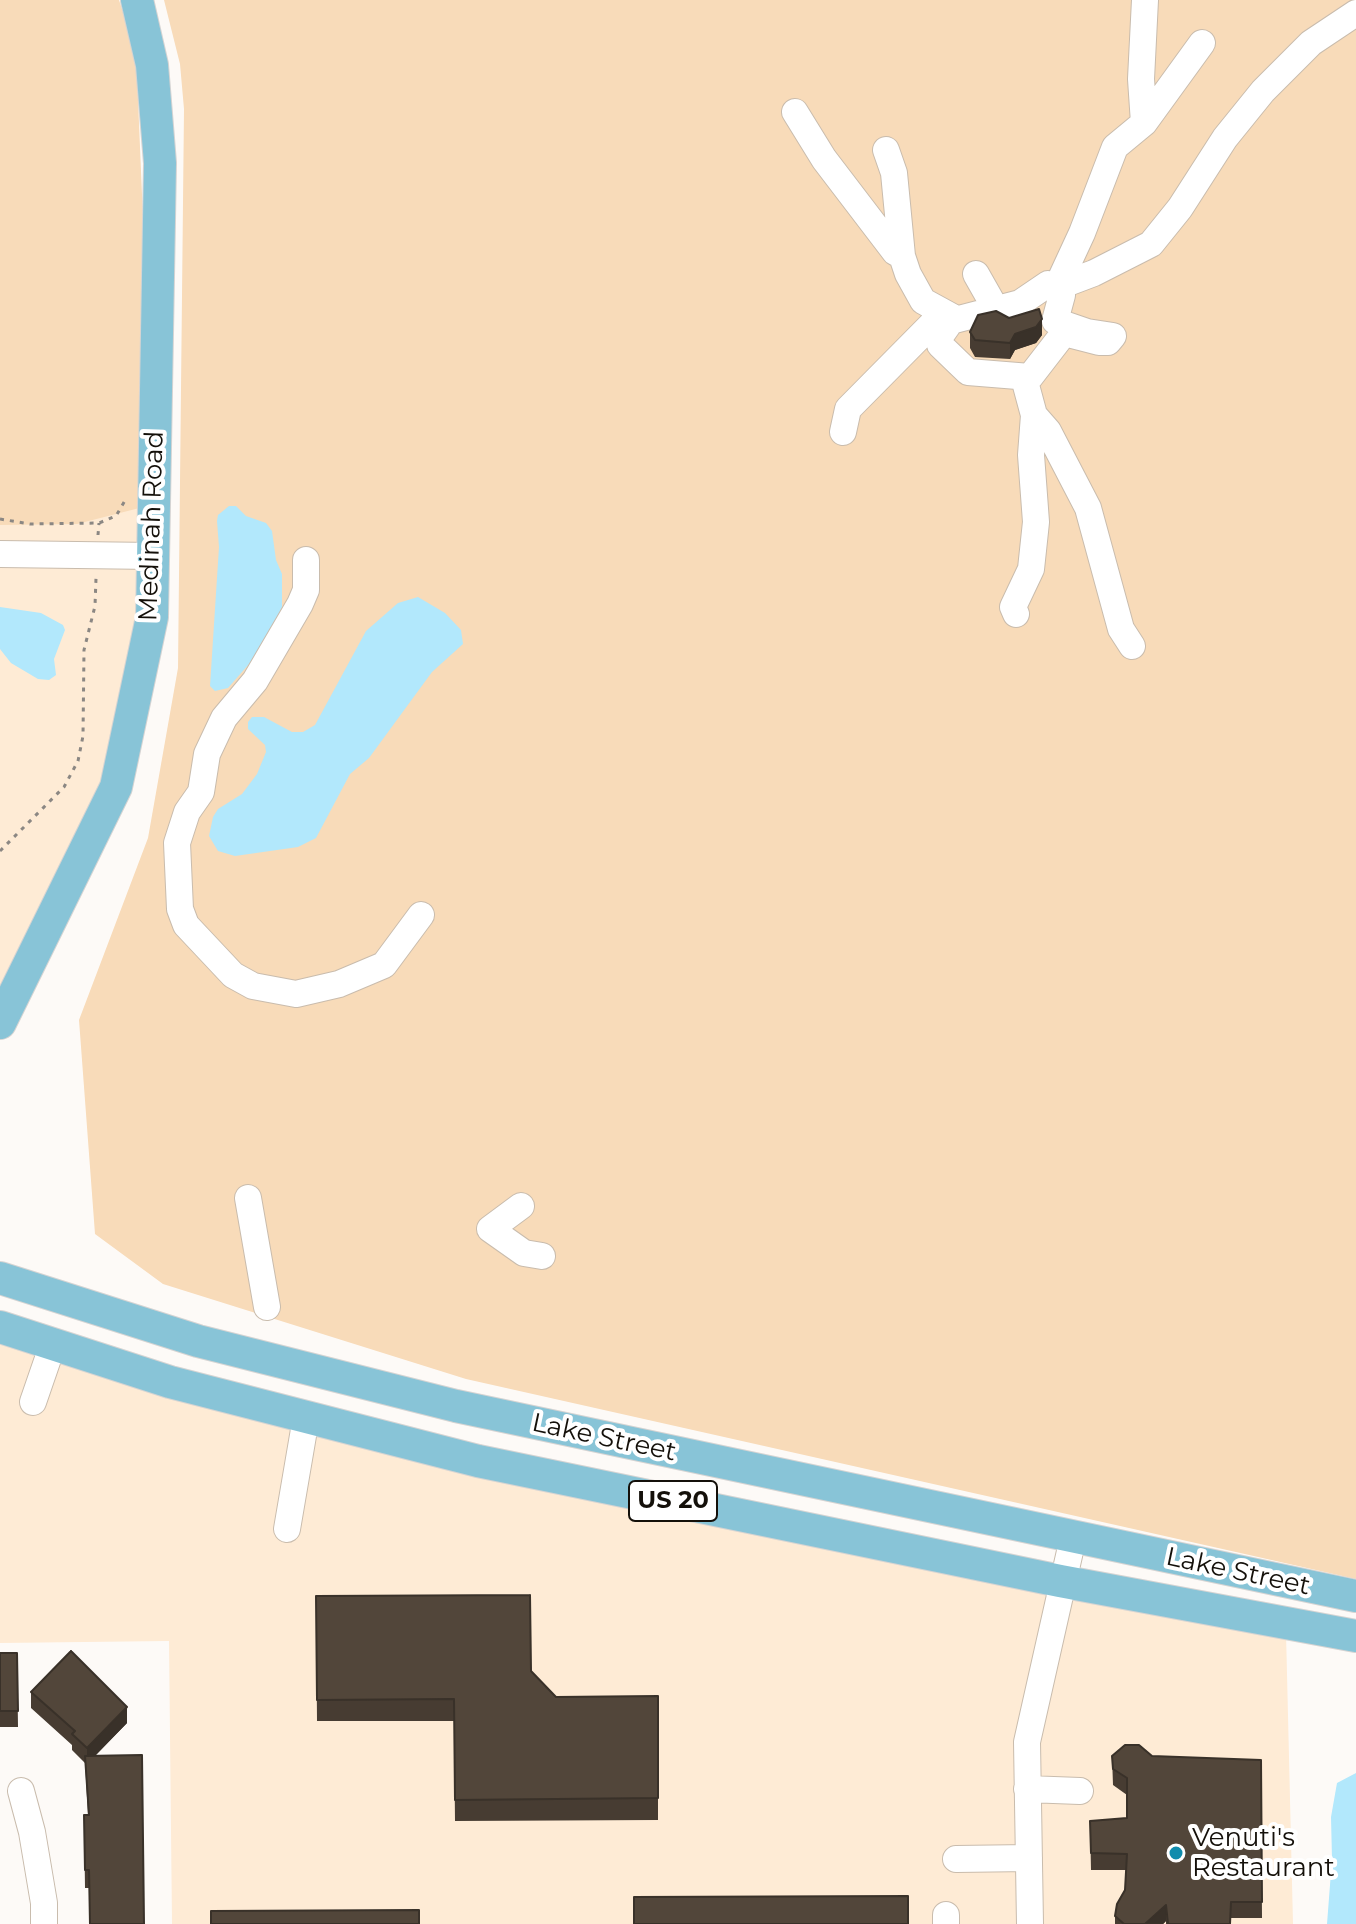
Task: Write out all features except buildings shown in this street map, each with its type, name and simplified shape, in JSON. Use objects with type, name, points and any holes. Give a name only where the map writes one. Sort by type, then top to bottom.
[{"type":"main road","name":"Medinah Road","points":[[0,1023],[116,787],[152,617],[160,163],[152,65],[137,0]]},
{"type":"main road","name":"Lake Street","points":[[0,1278],[307,1371],[487,1413],[1356,1596]]},
{"type":"main road","name":"Lake Street","points":[[0,1327],[170,1382],[478,1461],[1060,1581],[1356,1636]]},
{"type":"street","points":[[1144,123],[1141,79],[1145,0]]},
{"type":"street","points":[[1057,287],[1151,244],[1180,208],[1225,138],[1263,91],[1311,43],[1356,13]]},
{"type":"street","points":[[1057,287],[1082,233],[1115,147],[1144,123],[1202,43]]},
{"type":"street","points":[[795,112],[824,159],[895,252],[902,256]]},
{"type":"street","points":[[886,150],[894,173],[902,256],[923,301],[949,316],[992,312],[1020,303],[1048,284],[1057,287],[1062,295],[1055,321],[1087,332],[1113,336],[1108,342],[1099,342],[1064,333],[1030,377],[983,376],[968,372],[940,345],[939,338],[949,316]]},
{"type":"street","points":[[976,274],[993,304],[992,312]]},
{"type":"street","points":[[843,432],[848,409],[949,316]]},
{"type":"street","points":[[1016,614],[1013,607],[1028,580],[1033,558],[1034,415],[1024,378]]},
{"type":"street","points":[[1034,415],[1058,448],[1088,508],[1121,629],[1132,646]]},
{"type":"street","points":[[0,554],[154,556]]},
{"type":"street","points":[[306,560],[306,590],[300,604],[255,681],[224,718],[207,754],[201,792],[187,812],[177,843],[180,909],[186,925],[233,975],[253,986],[296,994],[339,984],[384,965],[421,915]]},
{"type":"street","points":[[248,1198],[267,1307]]},
{"type":"street","points":[[521,1206],[490,1229],[524,1253],[542,1256]]},
{"type":"street","points":[[33,1402],[53,1344]]},
{"type":"street","points":[[287,1529],[306,1418]]},
{"type":"street","points":[[1030,1924],[1027,1742],[1060,1581],[1073,1538]]},
{"type":"street","points":[[1027,1789],[1080,1791]]},
{"type":"street","points":[[21,1791],[32,1832],[44,1903],[44,1924]]},
{"type":"street","points":[[956,1859],[1029,1858]]},
{"type":"path","points":[[0,519],[30,524],[99,523],[116,516],[125,504],[129,490]]},
{"type":"path","points":[[0,851],[64,787],[78,761],[83,736],[84,650],[95,606],[99,523]]},
{"type":"shaded area","points":[[0,0],[119,0],[136,52],[155,504],[77,524],[0,525]]},
{"type":"shaded area","points":[[164,0],[1356,0],[1356,1579],[466,1379],[163,1284],[95,1234],[79,1020],[148,838],[178,668],[184,109],[180,64]]},
{"type":"shaded area","points":[[145,507],[144,589],[106,778],[0,995],[0,522]]},
{"type":"shaded area","points":[[0,1333],[1054,1587],[1019,1924],[172,1924],[169,1641],[0,1643]]},
{"type":"shaded area","points":[[1066,1591],[1286,1632],[1293,1924],[1035,1924],[1034,1746]]},
{"type":"water","points":[[229,506],[236,506],[246,516],[266,523],[272,531],[276,560],[282,574],[282,607],[263,648],[228,688],[215,691],[210,686],[219,547],[217,521],[218,515]]},
{"type":"water","points":[[418,597],[445,613],[461,630],[463,644],[432,672],[369,758],[350,774],[316,838],[298,847],[235,856],[218,851],[209,836],[213,817],[218,809],[242,794],[257,774],[266,752],[265,745],[248,729],[248,722],[252,717],[264,717],[292,732],[303,732],[315,725],[366,631],[398,603]]},
{"type":"water","points":[[0,607],[41,613],[63,625],[65,630],[54,659],[56,675],[49,680],[38,679],[11,663],[0,649]]},
{"type":"water","points":[[1356,1773],[1356,1924],[1327,1924],[1332,1859],[1331,1817],[1337,1783]]},
{"type":"place","name":"Venuti's Restaurant","points":[[1176,1853]]}]
